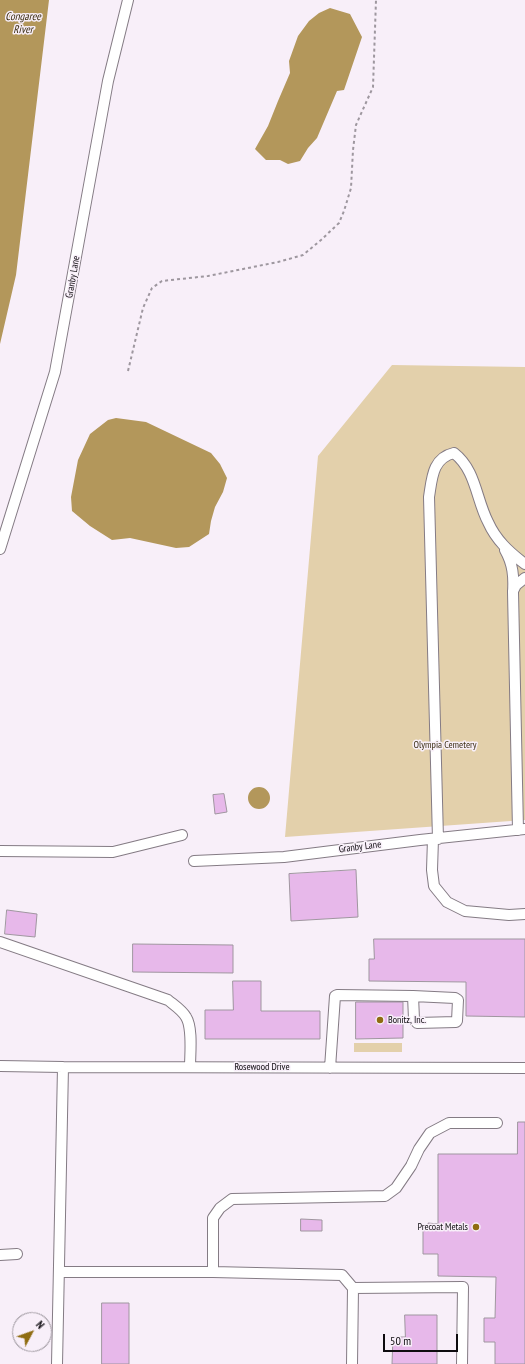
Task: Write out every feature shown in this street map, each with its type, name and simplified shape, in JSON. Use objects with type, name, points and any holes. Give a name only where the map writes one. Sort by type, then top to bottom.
[{"type":"street","name":"Granby Lane","points":[[0,549],[55,372],[108,81],[128,0]]},
{"type":"street","points":[[525,564],[510,553],[488,523],[468,468],[460,458],[454,453],[448,454],[440,460],[433,470],[429,497],[435,839],[432,870],[434,886],[447,902],[465,911],[509,915],[525,914]]},
{"type":"street","points":[[503,545],[513,569],[522,830]]},
{"type":"street","points":[[513,592],[516,585],[525,578]]},
{"type":"street","name":"Granby Lane","points":[[194,861],[284,857],[420,840],[522,830]]},
{"type":"street","points":[[0,851],[113,852],[182,835]]},
{"type":"street","points":[[0,942],[168,1000],[180,1009],[186,1016],[189,1024],[190,1067]]},
{"type":"street","points":[[330,1068],[336,995],[413,996],[456,999],[458,1000],[457,1021],[425,1023],[415,1022],[413,996]]},
{"type":"street","name":"Rosewood Drive","points":[[0,1066],[525,1068]]},
{"type":"street","points":[[57,1364],[63,1067]]},
{"type":"street","points":[[213,1272],[213,1218],[220,1208],[232,1199],[385,1196],[396,1188],[430,1133],[449,1123],[497,1123]]},
{"type":"street","points":[[0,1254],[17,1254]]},
{"type":"street","points":[[59,1272],[213,1272],[342,1275],[353,1288],[352,1364]]},
{"type":"street","points":[[353,1288],[463,1287],[462,1364]]},
{"type":"path","points":[[128,371],[143,308],[152,288],[162,281],[208,276],[278,262],[303,255],[339,223],[351,188],[356,125],[363,106],[373,87],[376,0]]},
{"type":"green space","name":"Olympia Cemetery","points":[[392,365],[525,367],[525,820],[285,837],[318,456]]},
{"type":"green space","points":[[354,1043],[402,1043],[402,1052],[354,1052]]},
{"type":"water","name":"Congaree River","points":[[0,0],[49,0],[16,275],[0,344]]},
{"type":"water","points":[[330,8],[350,14],[362,37],[344,90],[337,91],[317,138],[308,148],[300,161],[288,164],[280,160],[266,160],[255,149],[268,126],[290,73],[289,61],[298,36],[309,21],[319,13]]},
{"type":"water","points":[[116,418],[146,422],[211,453],[220,464],[227,478],[223,492],[215,507],[209,534],[189,547],[176,548],[130,538],[112,540],[90,526],[72,511],[71,497],[78,460],[90,434],[108,420]]},
{"type":"water","points":[[259,787],[267,790],[270,798],[267,806],[259,809],[251,806],[248,798],[251,790]]},
{"type":"building","points":[[224,794],[227,812],[215,814],[213,795]]},
{"type":"building","points":[[356,870],[358,917],[291,921],[289,874]]},
{"type":"building","points":[[7,910],[37,914],[35,937],[5,934]]},
{"type":"building","points":[[374,939],[525,939],[525,1017],[466,1016],[466,982],[369,981],[369,959],[374,959]]},
{"type":"building","points":[[133,944],[233,945],[233,973],[133,972]]},
{"type":"building","points":[[233,981],[261,981],[261,1011],[320,1011],[320,1039],[205,1039],[205,1010],[233,1010]]},
{"type":"building","name":"Bonitz, Inc.","points":[[356,1002],[403,1002],[403,1038],[356,1039]]},
{"type":"building","name":"Precoat Metals","points":[[518,1122],[525,1122],[525,1364],[495,1364],[495,1342],[484,1342],[484,1318],[495,1318],[496,1277],[438,1276],[438,1254],[423,1254],[423,1230],[428,1230],[428,1223],[438,1224],[438,1154],[517,1154]]},
{"type":"building","points":[[301,1219],[322,1220],[322,1231],[301,1231]]},
{"type":"building","points":[[102,1303],[129,1303],[129,1364],[102,1364]]},
{"type":"building","points":[[405,1315],[437,1315],[437,1364],[392,1364],[393,1337],[405,1337]]},
{"type":"place","name":"Bonitz, Inc.","points":[[380,1020]]},
{"type":"place","name":"Precoat Metals","points":[[476,1227]]}]
